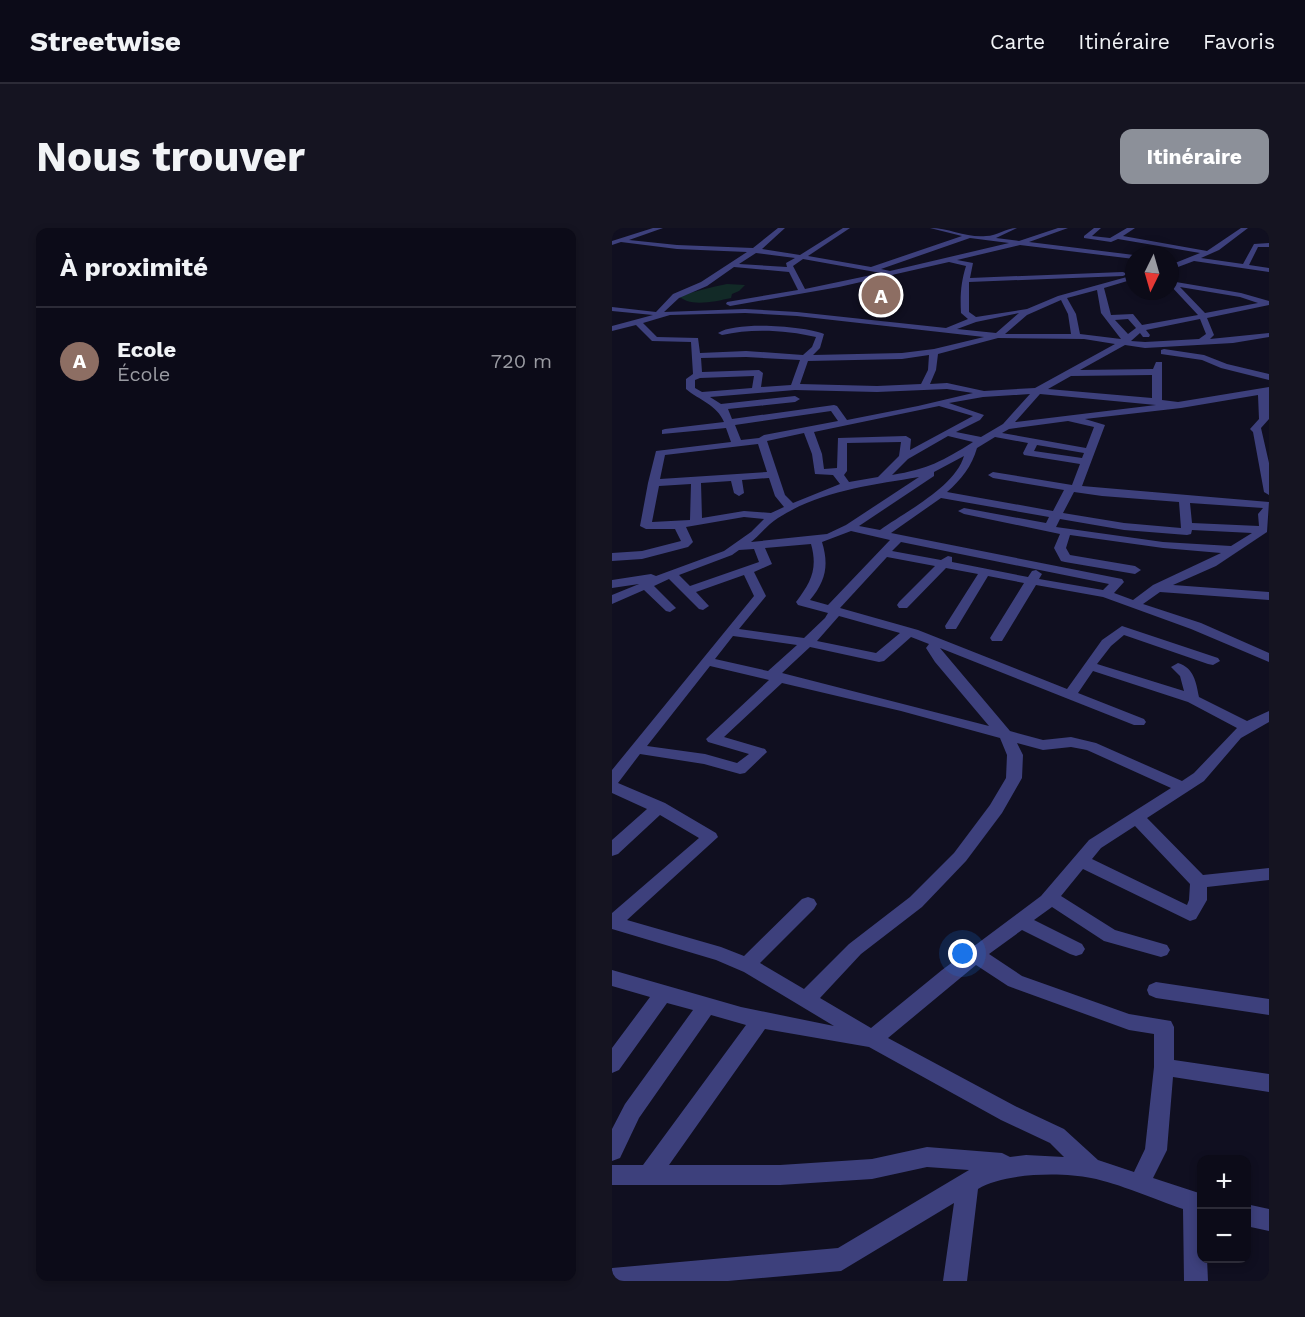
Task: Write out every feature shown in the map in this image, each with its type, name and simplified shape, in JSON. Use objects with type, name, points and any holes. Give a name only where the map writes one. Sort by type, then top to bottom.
[{"type":"street","points":[[624,228],[647,233]]},
{"type":"street","points":[[612,243],[660,228]]},
{"type":"street","points":[[612,329],[658,314],[676,296],[704,284],[782,228]]},
{"type":"street","points":[[804,301],[789,266],[847,228]]},
{"type":"street","points":[[936,228],[987,239],[1125,256]]},
{"type":"street","points":[[987,239],[1014,228]]},
{"type":"street","points":[[696,357],[723,334],[804,301],[892,273],[1018,243],[1065,228]]},
{"type":"street","points":[[1098,228],[1086,237],[1111,240],[1132,228]]},
{"type":"street","points":[[1179,264],[1225,245],[1245,228]]},
{"type":"street","points":[[1037,229],[1050,234]]},
{"type":"street","points":[[873,269],[970,236]]},
{"type":"street","points":[[1117,237],[1209,253]]},
{"type":"street","points":[[1260,240],[1269,243]]},
{"type":"street","points":[[623,241],[677,247],[754,250],[801,256],[892,273]]},
{"type":"street","points":[[1245,266],[1257,245],[1269,243]]},
{"type":"street","points":[[1194,258],[1269,270]]},
{"type":"street","points":[[943,260],[970,265],[964,279],[965,313],[974,320]]},
{"type":"street","points":[[1179,262],[1183,262]]},
{"type":"street","points":[[731,265],[791,270]]},
{"type":"street","points":[[964,279],[1125,275]]},
{"type":"street","points":[[691,311],[723,334],[770,354],[805,358],[884,357],[934,352],[998,336],[1011,321],[1036,309],[1125,278]]},
{"type":"street","points":[[1179,285],[1268,301]]},
{"type":"street","points":[[1100,287],[1105,312],[1124,340]]},
{"type":"street","points":[[1179,291],[1207,321],[1210,334],[1201,342]]},
{"type":"street","points":[[1063,298],[1072,314],[1076,337]]},
{"type":"street","points":[[1217,312],[1254,299]]},
{"type":"street","points":[[612,309],[658,314],[804,301],[947,329],[998,336],[1124,340],[1198,356],[1224,366],[1269,376]]},
{"type":"street","points":[[739,547],[816,540],[850,527],[959,453],[972,448],[1006,426],[1039,390],[1142,328],[1268,301]]},
{"type":"street","points":[[947,329],[974,320],[1036,309]]},
{"type":"street","points":[[1109,318],[1127,316],[1142,328],[1159,347],[1156,372],[1157,402]]},
{"type":"street","points":[[636,321],[656,339],[700,339],[696,357],[698,375]]},
{"type":"street","points":[[723,334],[734,330],[821,336],[816,348],[805,358],[795,387]]},
{"type":"street","points":[[1159,347],[1269,335]]},
{"type":"street","points":[[924,387],[932,370],[934,352]]},
{"type":"street","points":[[756,390],[759,373],[770,354]]},
{"type":"street","points":[[1069,373],[1156,372]]},
{"type":"street","points":[[737,443],[721,407],[691,389],[690,379],[698,375],[759,373]]},
{"type":"street","points":[[698,395],[795,387],[958,387],[985,392]]},
{"type":"street","points":[[773,516],[744,514],[696,523],[647,527],[660,453],[762,441],[764,438],[778,434],[919,409],[985,392],[1039,390],[1181,405]]},
{"type":"street","points":[[1006,426],[1181,405],[1266,391],[1264,419],[1255,429],[1258,431],[1269,492]]},
{"type":"street","points":[[721,407],[795,399]]},
{"type":"street","points":[[882,479],[904,457],[979,415],[936,403]]},
{"type":"street","points":[[665,432],[834,408],[844,423]]},
{"type":"street","points":[[1050,527],[1069,490],[1076,487],[1100,425],[1071,419]]},
{"type":"street","points":[[808,430],[817,454],[819,472],[842,471]]},
{"type":"street","points":[[947,433],[982,441]]},
{"type":"street","points":[[994,434],[1089,451]]},
{"type":"street","points":[[846,485],[838,474],[842,471],[842,440],[844,439],[906,439],[904,457]]},
{"type":"street","points":[[762,441],[780,496],[790,508]]},
{"type":"street","points":[[1034,442],[1028,453],[1085,462]]},
{"type":"street","points":[[882,534],[939,494],[971,459],[972,448]]},
{"type":"street","points":[[612,600],[728,553],[739,547],[773,516],[846,485],[923,473],[943,465]]},
{"type":"street","points":[[653,483],[773,475]]},
{"type":"street","points":[[993,475],[1076,487],[1102,494],[1269,506],[1264,514],[1266,523],[1263,530],[1212,563],[1157,588],[1134,605]]},
{"type":"street","points":[[736,477],[739,493]]},
{"type":"street","points":[[696,480],[696,523]]},
{"type":"street","points":[[939,494],[1055,516],[1163,531],[1187,532],[1184,500]]},
{"type":"street","points":[[964,511],[1066,532],[1163,545],[1234,549]]},
{"type":"street","points":[[612,557],[642,555],[684,545],[687,542],[679,525]]},
{"type":"street","points":[[1188,526],[1263,530]]},
{"type":"street","points":[[850,527],[956,551],[1118,582],[1106,594]]},
{"type":"street","points":[[1066,532],[1060,548],[1065,558],[1135,570]]},
{"type":"street","points":[[636,749],[705,759],[740,769],[760,752],[714,739],[776,676],[805,642],[831,620],[833,610],[898,538]]},
{"type":"street","points":[[816,540],[822,560],[821,573],[816,586],[802,602],[909,632],[1139,722]]},
{"type":"street","points":[[687,591],[766,564],[758,545]]},
{"type":"street","points":[[903,605],[944,566],[956,551]]},
{"type":"street","points":[[883,553],[1106,594],[1196,626],[1269,658]]},
{"type":"street","points":[[997,638],[1040,566]]},
{"type":"street","points":[[612,780],[760,596],[753,578],[747,571]]},
{"type":"street","points":[[951,626],[985,572]]},
{"type":"street","points":[[612,584],[669,575]]},
{"type":"street","points":[[669,575],[704,606]]},
{"type":"street","points":[[646,585],[670,608]]},
{"type":"street","points":[[1157,588],[1269,596]]},
{"type":"street","points":[[1070,695],[1113,636],[1122,630],[1214,661]]},
{"type":"street","points":[[730,632],[805,642],[879,658],[909,632]]},
{"type":"street","points":[[806,1000],[855,949],[916,902],[960,857],[996,809],[1014,778],[1015,755],[1007,737],[940,659],[933,648],[936,642]]},
{"type":"street","points":[[706,661],[903,707],[1043,745],[1071,742],[1091,746],[1182,787]]},
{"type":"street","points":[[1091,666],[1192,699],[1247,727]]},
{"type":"street","points":[[1178,667],[1187,675],[1192,699]]},
{"type":"street","points":[[612,978],[663,994],[827,1035],[872,1039],[1050,897],[1095,844],[1199,777],[1236,735],[1269,716]]},
{"type":"street","points":[[612,787],[659,807],[710,837],[612,922]]},
{"type":"street","points":[[612,850],[659,807]]},
{"type":"street","points":[[1081,861],[1190,914],[1198,900],[1199,882],[1136,817]]},
{"type":"street","points":[[1199,882],[1269,874]]},
{"type":"street","points":[[1050,897],[1110,936],[1161,950]]},
{"type":"street","points":[[747,966],[808,904]]},
{"type":"street","points":[[1020,921],[1076,949]]},
{"type":"street","points":[[612,922],[721,954],[747,966],[872,1039],[1008,1113],[1057,1136],[1091,1168]]},
{"type":"street","points":[[976,955],[1015,981],[1130,1022],[1164,1027],[1164,1067],[1155,1150],[1139,1184]]},
{"type":"street","points":[[1155,990],[1269,1007]]},
{"type":"street","points":[[614,1059],[663,994]]},
{"type":"street","points":[[612,1151],[632,1111],[707,1005]]},
{"type":"street","points":[[649,1174],[761,1019]]},
{"type":"street","points":[[1164,1067],[1269,1083]]},
{"type":"street","points":[[612,1175],[780,1175],[872,1169],[927,1157],[1091,1168],[1197,1204]]},
{"type":"street","points":[[612,1280],[661,1278],[841,1258],[988,1171],[1026,1165]]},
{"type":"street","points":[[955,1281],[968,1183]]},
{"type":"street","points":[[1196,1281],[1198,1209]]},
{"type":"street","points":[[1251,1216],[1269,1220]]},
{"type":"green space","points":[[727,284],[745,285],[732,294],[731,298],[709,302],[697,303],[679,297],[703,289]]},
{"type":"place","name":"Ecole","points":[[881,295]]}]
